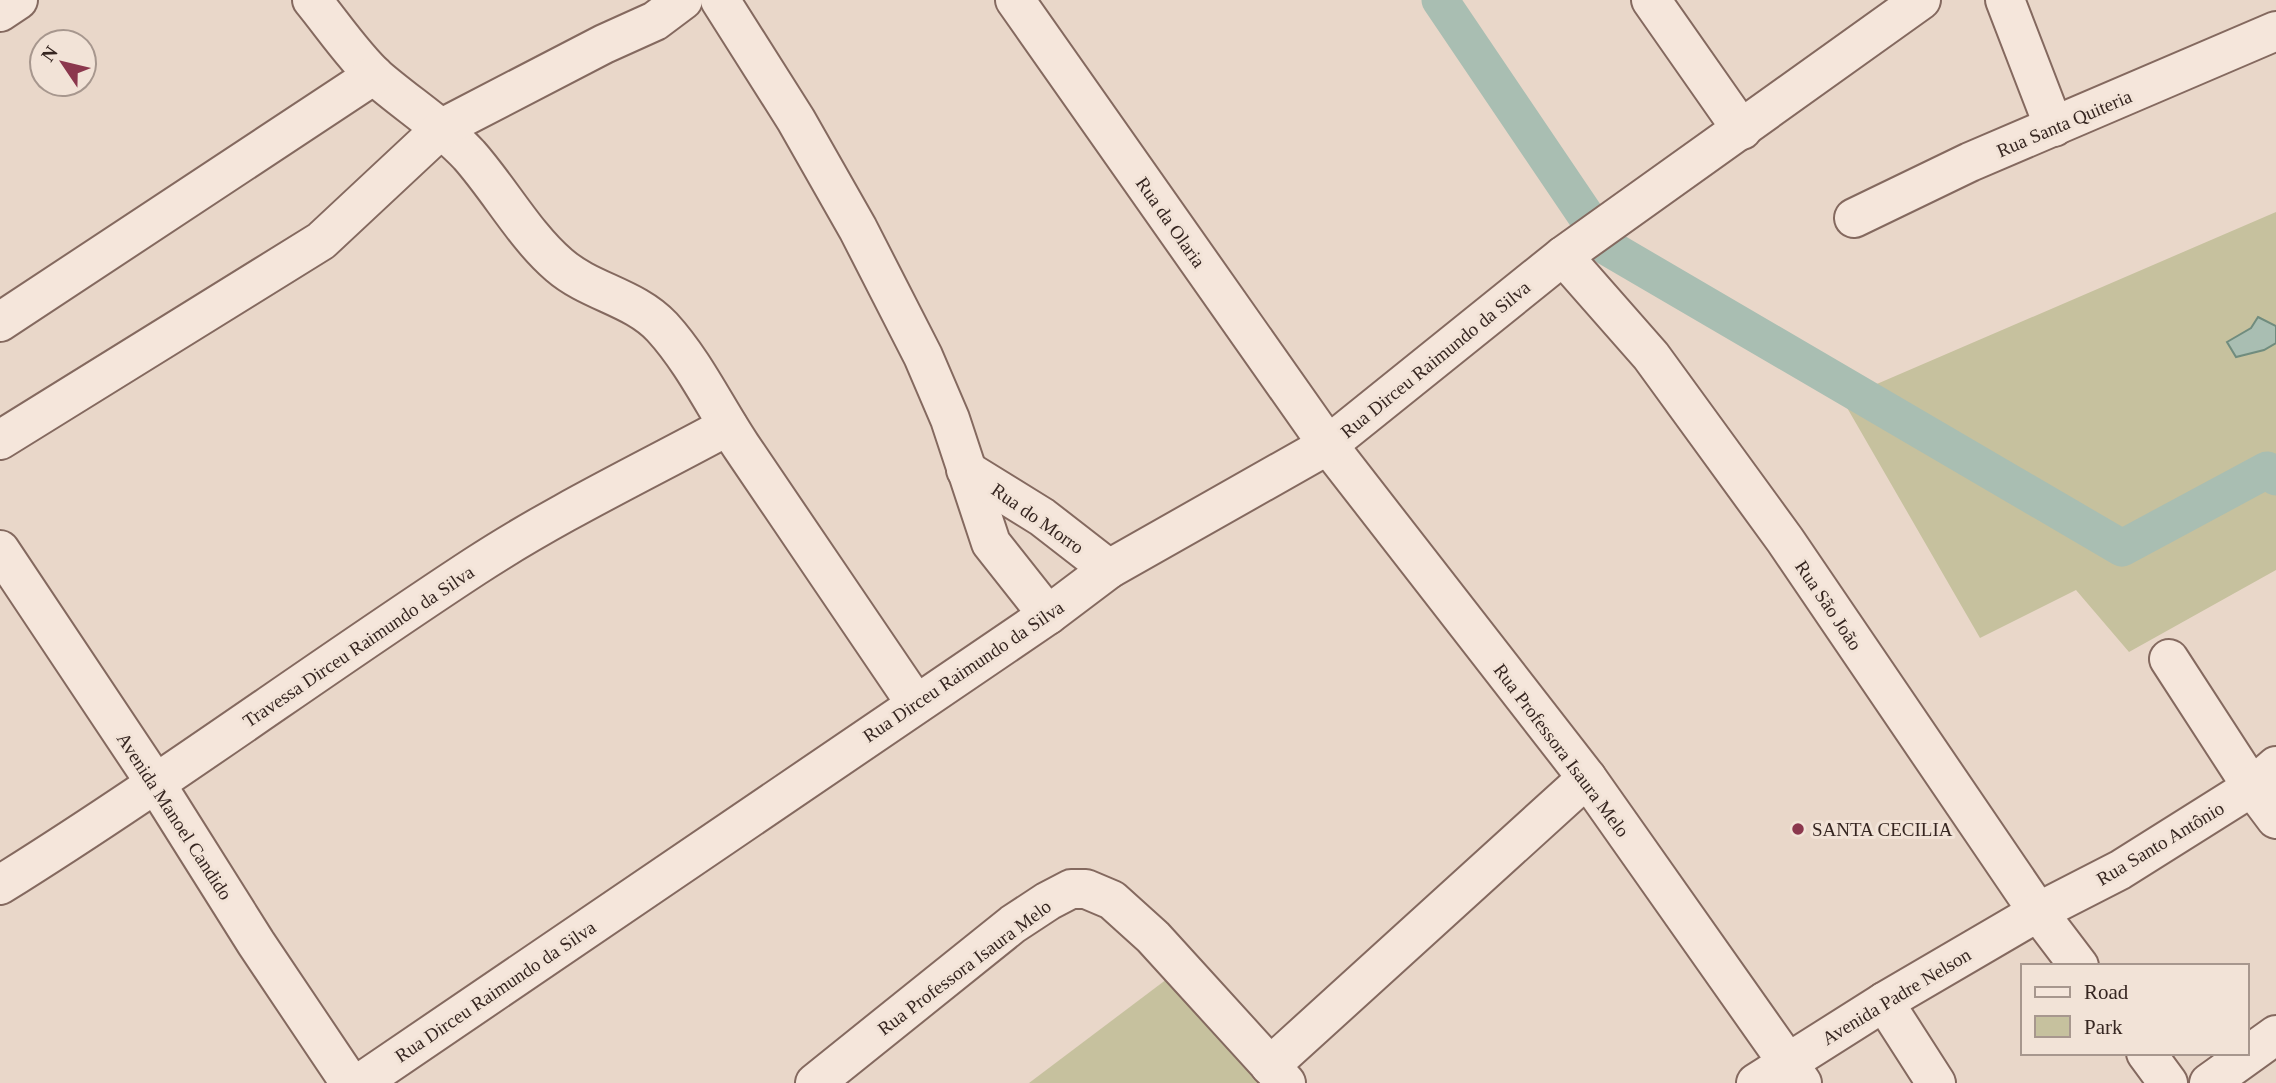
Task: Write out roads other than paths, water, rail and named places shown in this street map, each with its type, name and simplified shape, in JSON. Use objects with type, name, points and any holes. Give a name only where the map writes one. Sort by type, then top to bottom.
[{"type":"street","points":[[0,12],[18,0]]},
{"type":"street","points":[[312,0],[374,75],[442,128],[498,188],[540,246],[557,263],[572,276],[625,300],[648,314],[661,326],[676,344],[728,426],[916,704]]},
{"type":"street","points":[[0,440],[321,241],[442,128],[604,44],[655,21],[683,0]]},
{"type":"street","points":[[720,0],[796,121],[858,229],[923,356],[950,419],[991,543],[1048,615]]},
{"type":"street","name":"Rua da Olaria","points":[[1015,0],[1328,445]]},
{"type":"street","points":[[1651,0],[1742,130]]},
{"type":"street","name":"Rua Dirceu Raimundo da Silva","points":[[360,1083],[1048,615],[1109,569],[1328,445],[1563,256],[1922,0]]},
{"type":"street","points":[[2005,0],[2054,127]]},
{"type":"street","name":"Rua Santa Quiteria","points":[[1854,218],[1970,162],[2276,32]]},
{"type":"street","points":[[0,322],[374,75]]},
{"type":"street","name":"Rua São João","points":[[1563,256],[1650,356],[1785,540],[2038,912],[2078,964]]},
{"type":"street","name":"Travessa Dirceu Raimundo da Silva","points":[[0,885],[156,784],[475,566],[543,524],[728,426]]},
{"type":"street","name":"Rua Professora Isaura Melo","points":[[1328,445],[1587,778],[1781,1076]]},
{"type":"street","name":"Rua do Morro","points":[[966,470],[1042,517],[1109,569]]},
{"type":"street","name":"Avenida Manoel Candido","points":[[0,550],[350,1083]]},
{"type":"street","points":[[2169,659],[2264,776],[2276,819]]},
{"type":"street","name":"Rua Santo Antônio","points":[[2038,912],[2120,870],[2264,776]]},
{"type":"street","points":[[1278,1074],[1587,778]]},
{"type":"street","name":"Rua Professora Isaura Melo","points":[[816,1083],[1013,924],[1072,889],[1086,889],[1112,900],[1153,937],[1278,1074]]},
{"type":"street","name":"Avenida Padre Nelson","points":[[1781,1076],[1884,1002],[2038,912]]},
{"type":"street","points":[[1884,1002],[1937,1083]]},
{"type":"street","points":[[2248,1055],[2276,1035]]},
{"type":"street","points":[[2147,1055],[2168,1083]]},
{"type":"street","points":[[2208,1083],[2248,1055]]},
{"type":"waterway","points":[[1440,0],[1607,247],[2122,548],[2267,470],[2276,477]]},
{"type":"place","name":"SANTA CECILIA","points":[[1798,829]]}]
